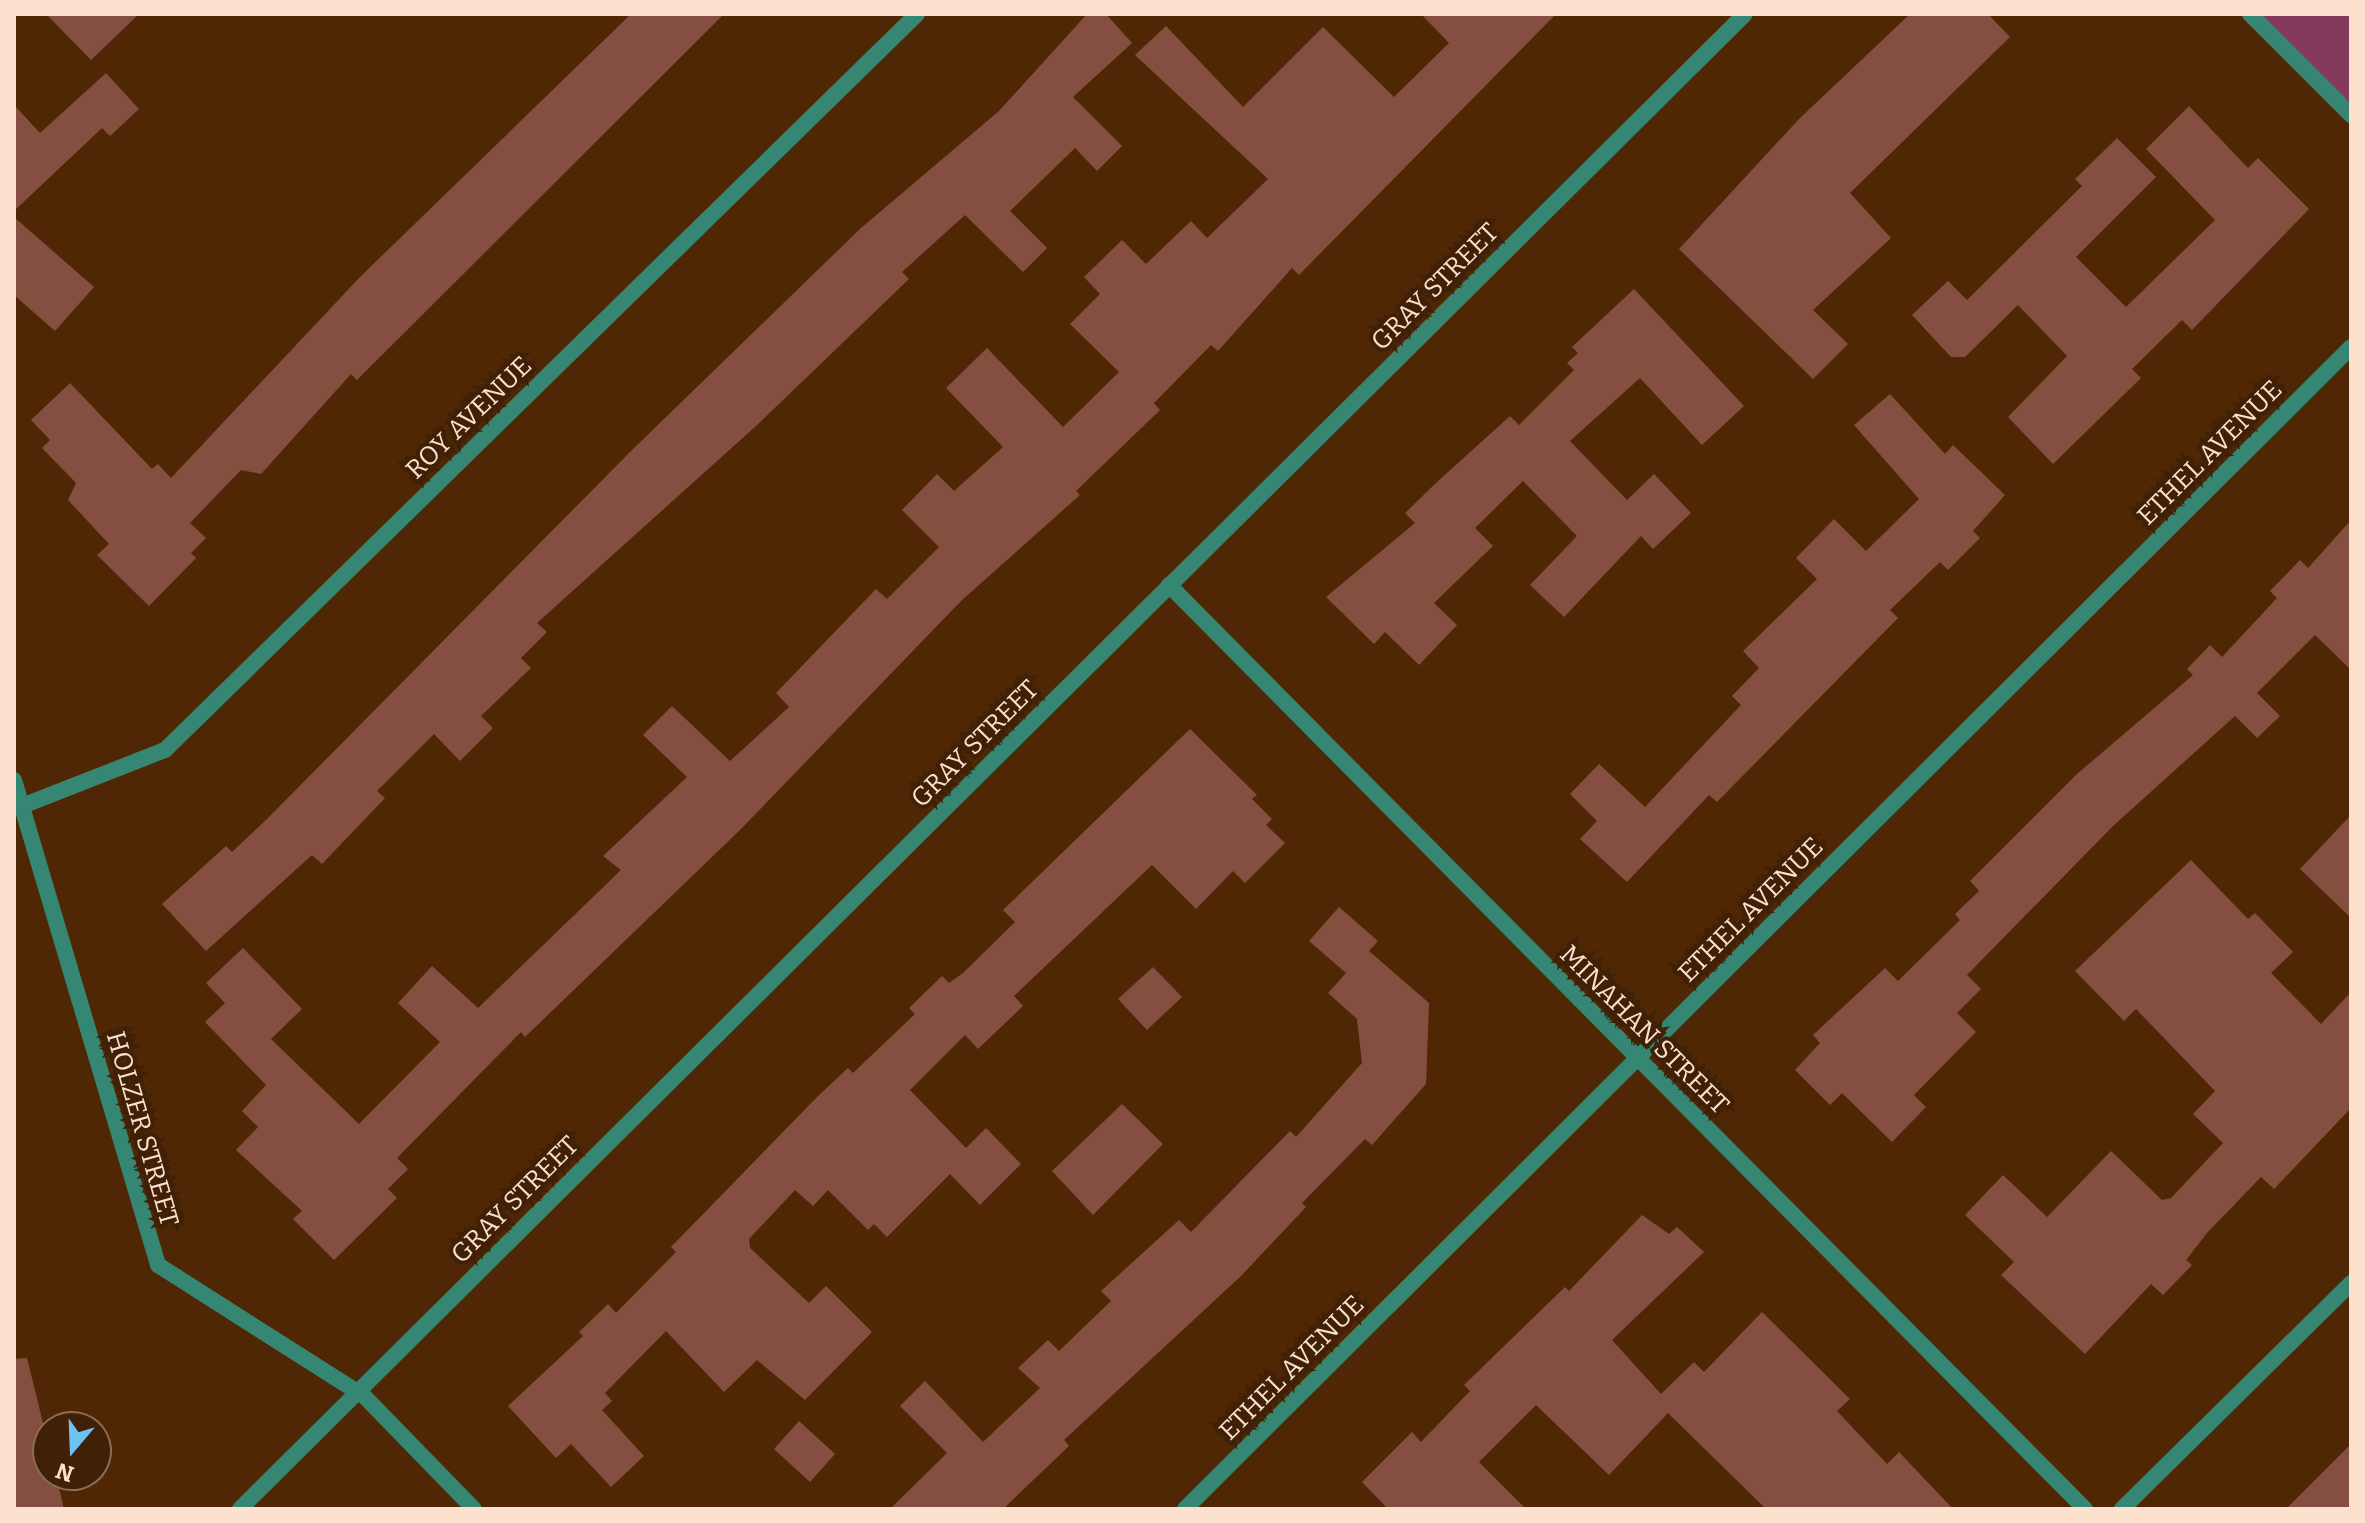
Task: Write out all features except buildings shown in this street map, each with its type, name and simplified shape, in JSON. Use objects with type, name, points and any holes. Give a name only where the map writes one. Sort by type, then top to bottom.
[{"type":"street","name":"ROY AVENUE","points":[[22,806],[165,750],[917,14]]},
{"type":"street","name":"GRAY STREET","points":[[240,1509],[1745,14]]},
{"type":"street","points":[[2250,14],[2351,115]]},
{"type":"street","name":"ETHEL AVENUE","points":[[1185,1509],[2351,347]]},
{"type":"street","name":"MINAHAN STREET","points":[[1169,585],[2085,1509]]},
{"type":"street","name":"HOLZER STREET","points":[[14,780],[158,1265],[357,1391],[474,1509]]},
{"type":"street","points":[[2122,1509],[2351,1283]]},
{"type":"shaded area","points":[[2250,14],[2351,14],[2351,115]]}]
